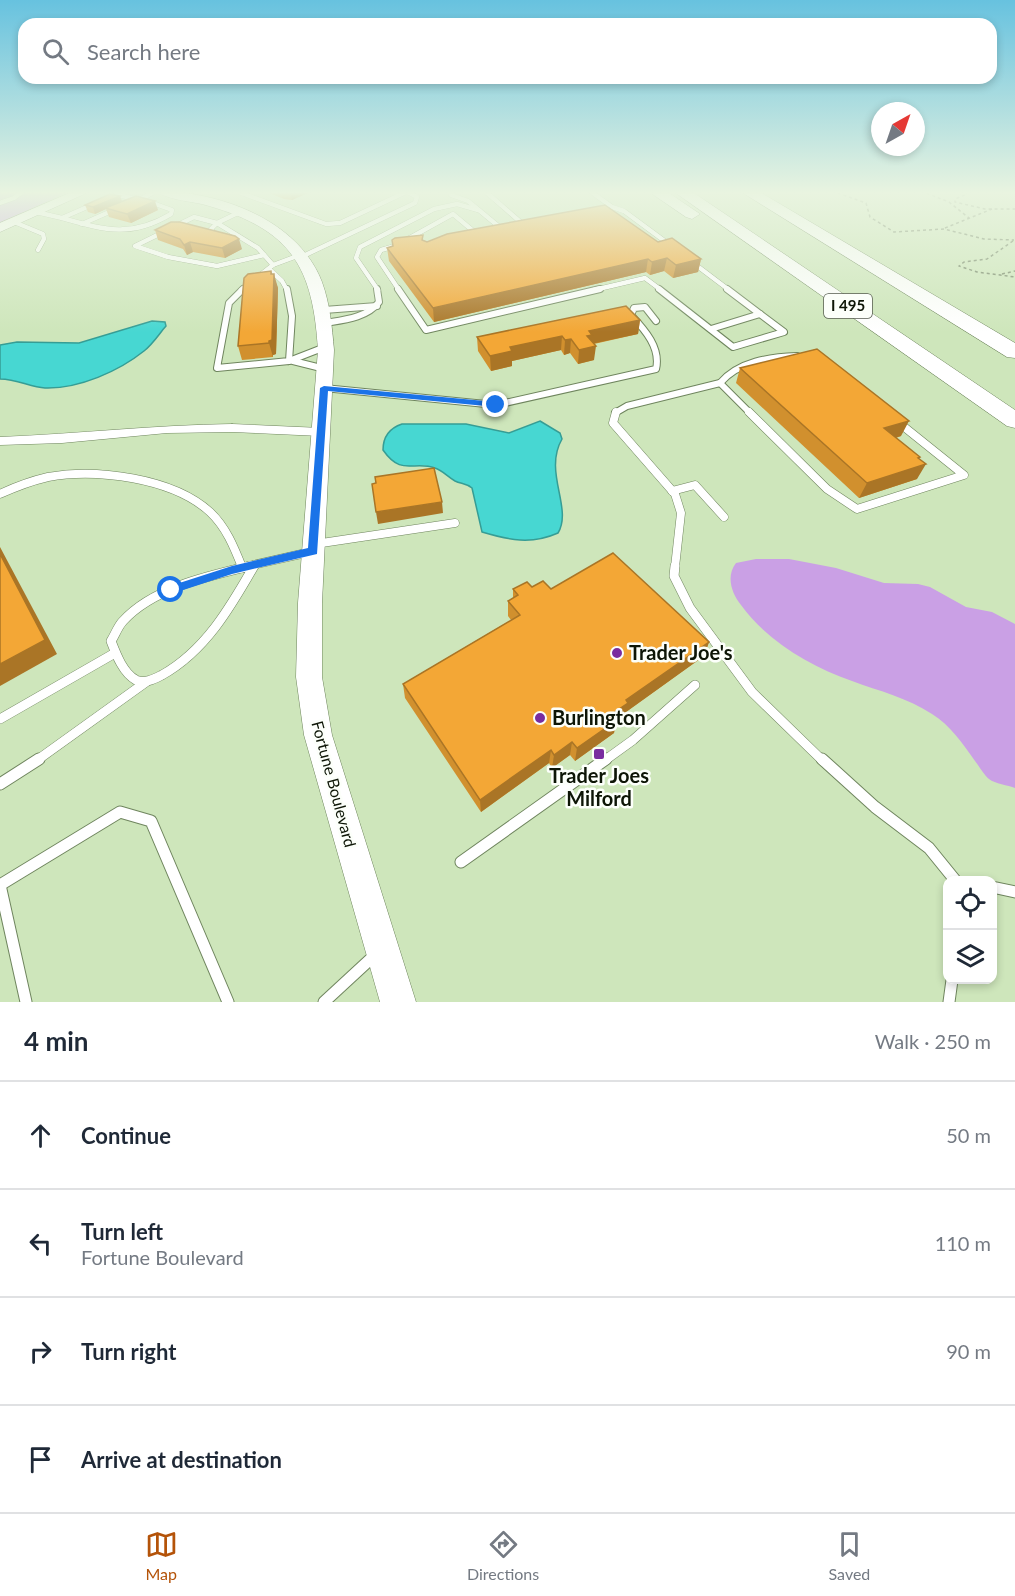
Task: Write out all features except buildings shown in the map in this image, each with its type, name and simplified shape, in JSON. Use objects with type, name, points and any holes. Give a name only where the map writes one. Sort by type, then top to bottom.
[{"type":"highway","points":[[732,238],[883,330]]},
{"type":"highway","name":"I 495","points":[[748,238],[1015,421]]},
{"type":"highway","name":"I 495","points":[[825,238],[1015,352]]},
{"type":"main road","name":"Fortune Boulevard","points":[[282,238],[301,256],[310,269],[319,288],[325,317],[325,379],[313,548],[309,677],[318,735],[398,1002]]},
{"type":"street","points":[[0,441],[62,439],[178,429],[232,428],[321,432]]},
{"type":"lane","points":[[38,250],[44,238]]},
{"type":"lane","points":[[152,238],[135,246],[168,257],[217,266],[264,255]]},
{"type":"lane","points":[[242,238],[264,255],[287,289],[292,337],[289,361]]},
{"type":"lane","points":[[326,346],[289,361],[217,368],[229,303],[247,284],[271,267],[340,238]]},
{"type":"lane","points":[[325,317],[368,313],[377,306],[380,301],[379,293],[356,258],[360,247],[378,238]]},
{"type":"lane","points":[[411,238],[377,256],[426,330],[645,278],[733,347],[784,332],[688,259]]},
{"type":"lane","points":[[660,238],[680,253]]},
{"type":"lane","points":[[391,249],[413,245]]},
{"type":"lane","points":[[325,317],[377,306]]},
{"type":"lane","points":[[289,361],[325,379],[470,403],[496,405],[656,369],[659,357],[652,348],[648,334],[631,315],[634,308],[645,307],[656,321]]},
{"type":"lane","points":[[711,329],[760,314]]},
{"type":"lane","points":[[806,357],[795,355],[762,361],[727,373],[720,382],[627,406],[615,412],[614,423],[672,491],[681,513],[674,576],[696,617],[752,692],[795,735],[875,807],[929,848],[954,876]]},
{"type":"lane","points":[[720,382],[827,489],[856,509],[964,474],[891,417]]},
{"type":"lane","points":[[0,494],[29,482],[56,476],[95,474],[144,482],[184,494],[209,511],[231,537],[242,568]]},
{"type":"lane","points":[[672,491],[695,485],[724,517]]},
{"type":"lane","points":[[146,682],[136,680],[115,653],[111,641],[115,629],[126,616],[171,590],[313,548],[455,523]]},
{"type":"lane","points":[[0,784],[68,740],[146,682],[165,674],[203,642],[229,610],[254,565]]},
{"type":"lane","points":[[0,719],[115,653]]},
{"type":"lane","points":[[461,862],[633,740],[695,685]]},
{"type":"lane","points":[[26,1002],[0,885],[120,812],[151,821],[228,1002]]},
{"type":"lane","points":[[997,888],[1015,892]]},
{"type":"lane","points":[[324,1002],[381,949]]},
{"type":"lane","points":[[949,1002],[951,984]]},
{"type":"path","points":[[979,238],[1015,240]]},
{"type":"path","points":[[1015,240],[987,259],[963,262],[959,266],[966,270],[1015,277]]},
{"type":"path","points":[[998,275],[1015,271]]},
{"type":"shaded area","points":[[756,559],[789,559],[836,568],[884,583],[918,584],[930,587],[966,607],[992,612],[1015,624],[1015,788],[989,779],[956,735],[923,708],[821,668],[790,651],[763,630],[741,605],[731,584],[731,573],[736,563]]},
{"type":"water","points":[[152,321],[165,322],[166,326],[144,351],[111,372],[85,382],[58,388],[45,388],[0,379],[0,345],[17,342],[79,343]]},
{"type":"water","points":[[540,421],[560,433],[562,439],[555,464],[562,523],[558,533],[539,539],[511,539],[482,532],[472,488],[455,481],[435,468],[396,463],[383,450],[388,434],[402,424],[466,424],[509,433]]},
{"type":"place","name":"Trader Joe's","points":[[617,653]]},
{"type":"place","name":"Burlington","points":[[540,718]]},
{"type":"place","name":"Trader Joes Milford","points":[[599,754]]},
{"type":"route","points":[[171,590],[232,570],[313,551],[324,388],[496,405]]}]
